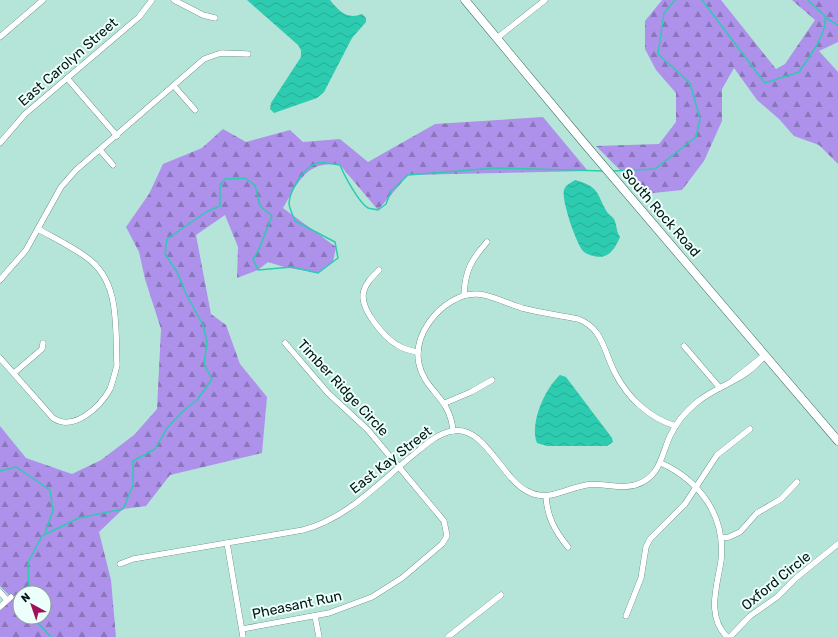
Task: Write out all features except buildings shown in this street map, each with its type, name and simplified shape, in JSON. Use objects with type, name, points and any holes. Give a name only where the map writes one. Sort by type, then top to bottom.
[{"type":"main road","name":"South Rock Road","points":[[465,0],[584,143],[838,441]]},
{"type":"street","points":[[0,37],[43,0]]},
{"type":"street","name":"East Carolyn Street","points":[[0,143],[25,114],[139,17],[152,0]]},
{"type":"street","points":[[174,0],[203,15],[215,18]]},
{"type":"street","points":[[498,38],[542,1]]},
{"type":"street","points":[[0,280],[26,250],[66,181],[100,150],[204,60],[212,55],[230,52],[248,54]]},
{"type":"street","points":[[67,78],[117,136]]},
{"type":"street","points":[[174,86],[195,110]]},
{"type":"street","points":[[100,150],[113,165]]},
{"type":"street","points":[[0,358],[53,418],[64,423],[74,422],[80,419],[102,400],[112,384],[117,365],[114,301],[110,286],[95,264],[87,257],[38,229]]},
{"type":"street","points":[[464,295],[469,267],[472,260],[487,242]]},
{"type":"street","points":[[379,270],[371,278],[364,290],[363,302],[365,309],[392,342],[404,349],[418,352]]},
{"type":"street","points":[[453,430],[450,414],[444,402],[423,376],[418,362],[418,352],[422,336],[431,320],[445,306],[464,295],[472,294],[484,295],[509,304],[576,319],[587,323],[593,327],[602,341],[611,365],[620,382],[641,408],[657,419],[676,426]]},
{"type":"street","points":[[14,373],[42,349],[43,343]]},
{"type":"street","name":"Timber Ridge Circle","points":[[285,343],[317,382],[368,430],[444,521],[447,531]]},
{"type":"street","points":[[684,346],[720,388]]},
{"type":"street","name":"East Kay Street","points":[[120,564],[133,559],[303,530],[325,523],[353,506],[430,441],[453,430],[466,432],[477,438],[520,487],[533,494],[554,496],[583,485],[604,484],[622,487],[637,484],[649,478],[661,463],[676,426],[697,402],[728,384],[753,362],[765,356]]},
{"type":"street","points":[[444,402],[471,392],[492,380]]},
{"type":"street","points":[[626,616],[641,578],[646,547],[650,539],[685,504],[717,455],[750,429]]},
{"type":"street","points":[[661,463],[681,474],[697,487],[712,509],[720,538],[721,560],[714,611],[719,626],[728,637]]},
{"type":"street","points":[[720,538],[729,537],[740,532],[757,513],[780,499],[797,482]]},
{"type":"street","points":[[546,496],[550,520],[559,536],[568,547]]},
{"type":"street","name":"Pheasant Run","points":[[242,629],[315,616],[348,608],[385,590],[402,578],[442,544],[447,536],[447,531]]},
{"type":"street","points":[[227,543],[243,637]]},
{"type":"street","name":"Oxford Circle","points":[[728,637],[750,616],[777,598],[799,575],[838,544]]},
{"type":"street","points":[[0,592],[9,598],[0,607]]},
{"type":"street","points":[[448,637],[501,596]]},
{"type":"street","points":[[315,616],[319,637]]},
{"type":"green space","points":[[662,0],[721,0],[776,69],[785,64],[815,20],[792,0],[838,0],[838,42],[819,51],[838,72],[838,164],[819,145],[794,136],[779,119],[757,100],[734,68],[722,89],[722,121],[704,161],[682,190],[644,194],[596,146],[659,144],[676,122],[676,93],[656,70],[645,49],[645,21]]},
{"type":"green space","points":[[543,117],[588,171],[408,175],[378,210],[340,165],[328,164],[319,166],[304,175],[293,190],[283,208],[336,247],[333,262],[318,273],[284,267],[268,262],[258,270],[237,278],[238,247],[225,215],[196,235],[211,314],[226,325],[240,364],[267,397],[262,453],[170,475],[146,506],[123,509],[99,532],[111,580],[116,637],[0,637],[0,607],[7,600],[12,598],[12,625],[52,625],[52,585],[12,585],[11,597],[0,586],[0,426],[26,458],[72,474],[101,460],[134,435],[157,409],[161,329],[145,279],[139,252],[126,227],[149,194],[163,164],[202,148],[223,129],[246,142],[290,130],[303,142],[340,139],[368,162],[435,124]]},
{"type":"water","points":[[247,0],[330,0],[340,11],[348,15],[357,16],[362,14],[366,18],[366,22],[352,38],[324,92],[317,98],[274,113],[270,109],[271,103],[301,57],[301,50],[298,45]]},
{"type":"water","points":[[575,180],[593,188],[599,195],[607,212],[614,219],[620,237],[616,246],[607,255],[599,257],[587,254],[583,251],[577,239],[567,211],[564,195],[566,186]]},
{"type":"water","points":[[560,375],[566,377],[612,438],[613,442],[607,446],[547,446],[537,443],[535,426],[540,407],[549,388]]},
{"type":"waterway","points":[[612,171],[655,169],[696,137],[700,119],[690,83],[658,54],[664,13],[675,0]]},
{"type":"waterway","points":[[702,0],[765,83],[799,72],[816,46],[823,31],[825,16],[808,0]]},
{"type":"waterway","points":[[826,18],[838,25]]},
{"type":"waterway","points":[[29,585],[28,563],[42,536],[79,518],[123,509],[133,485],[133,461],[155,449],[167,428],[183,411],[197,400],[212,379],[204,364],[207,343],[203,325],[186,294],[177,272],[165,254],[167,239],[206,212],[220,206],[220,185],[225,179],[245,178],[255,185],[260,206],[272,216],[259,249],[253,259],[258,270],[292,267],[318,273],[338,258],[335,242],[295,221],[289,203],[292,192],[299,179],[308,169],[318,163],[340,165],[348,182],[360,201],[368,208],[378,210],[386,204],[391,191],[408,175],[496,168],[605,171]]},
{"type":"waterway","points":[[0,471],[16,467],[50,490],[53,510],[45,534]]},
{"type":"waterway","points":[[40,625],[51,637]]}]
